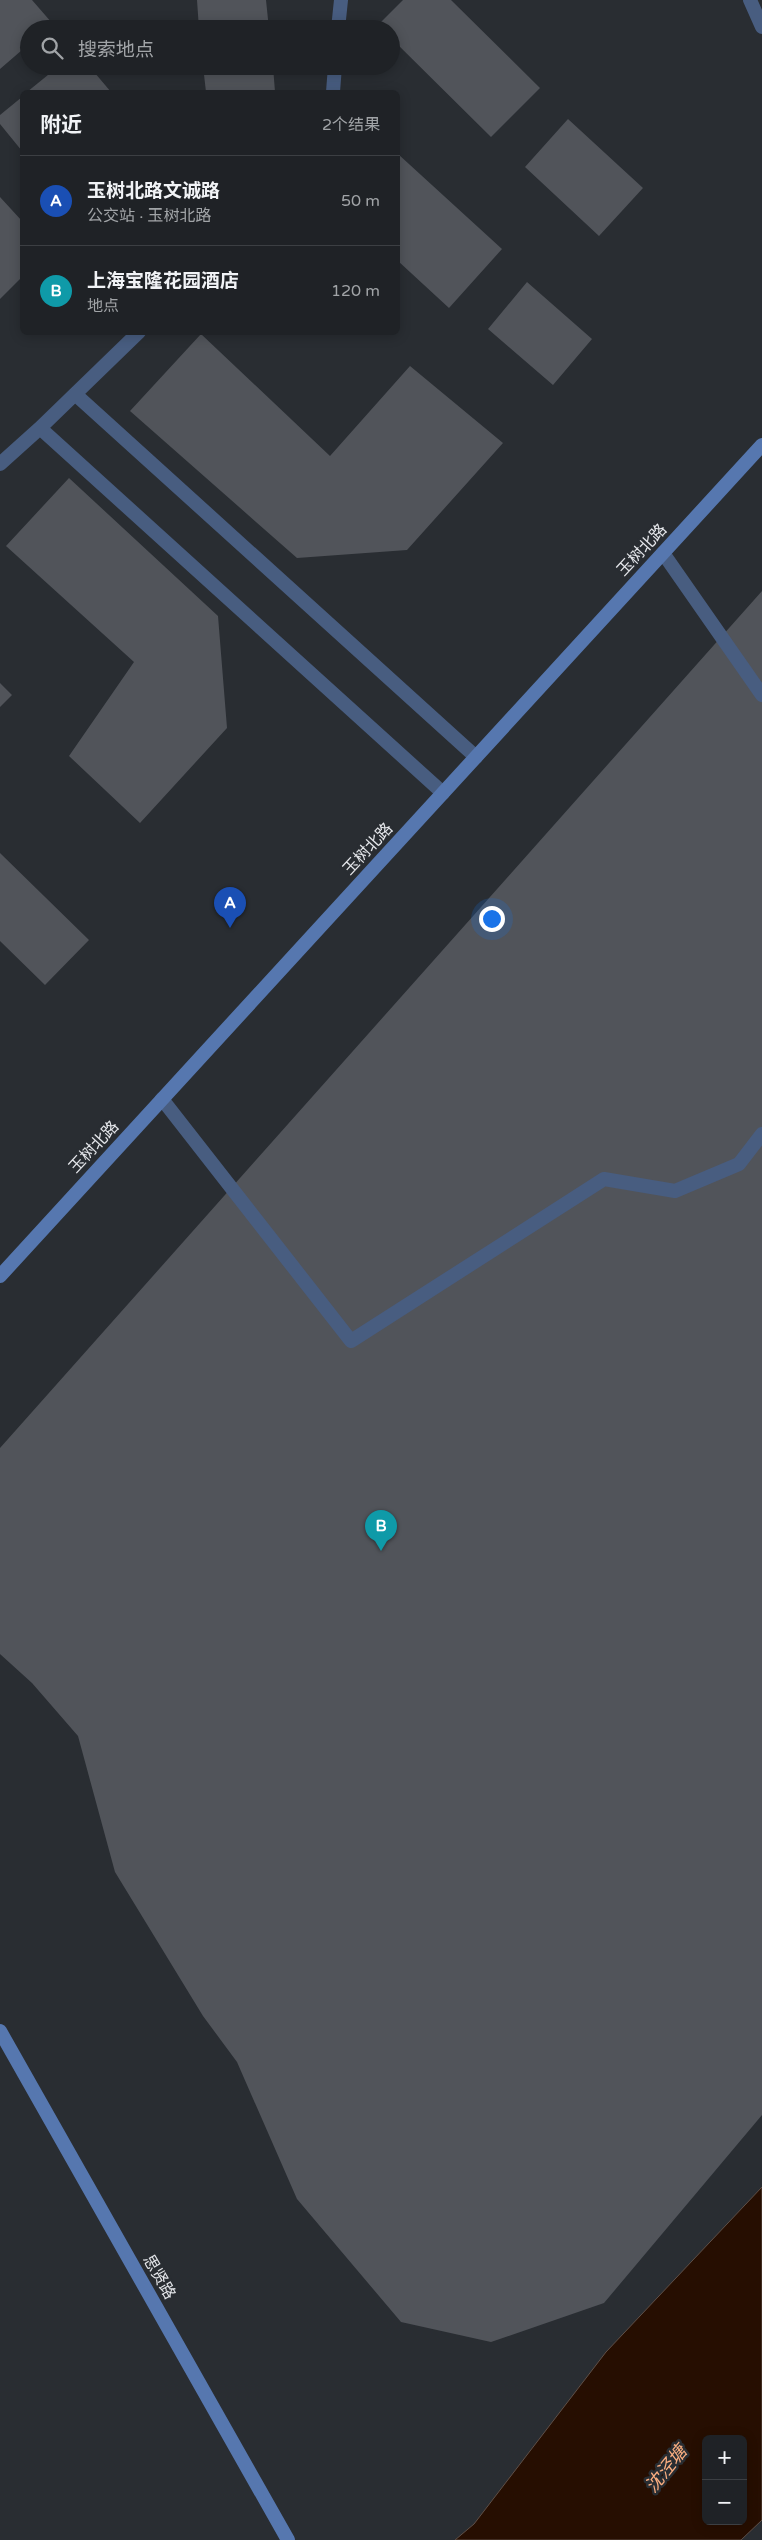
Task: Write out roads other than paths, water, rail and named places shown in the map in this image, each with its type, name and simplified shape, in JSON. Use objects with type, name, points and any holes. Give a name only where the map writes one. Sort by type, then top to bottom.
[{"type":"main road","name":"玉树北路","points":[[0,1276],[762,445]]},
{"type":"main road","name":"思贤路","points":[[0,2031],[288,2540]]},
{"type":"street","points":[[339,20],[341,0]]},
{"type":"street","points":[[750,0],[762,27]]},
{"type":"street","points":[[333,90],[334,75]]},
{"type":"street","points":[[0,464],[136,335]]},
{"type":"street","points":[[74,394],[476,757]]},
{"type":"street","points":[[40,428],[444,793]]},
{"type":"street","points":[[663,553],[762,695]]},
{"type":"street","points":[[162,1099],[350,1341],[604,1179],[675,1191],[739,1164],[762,1134]]},
{"type":"water","name":"沈泾塘","points":[[762,2187],[762,2520],[741,2540],[455,2540],[474,2524],[606,2352]]},
{"type":"place","name":"玉树北路文诚路","points":[[230,928]]},
{"type":"place","name":"上海宝隆花园酒店","points":[[381,1551]]}]
